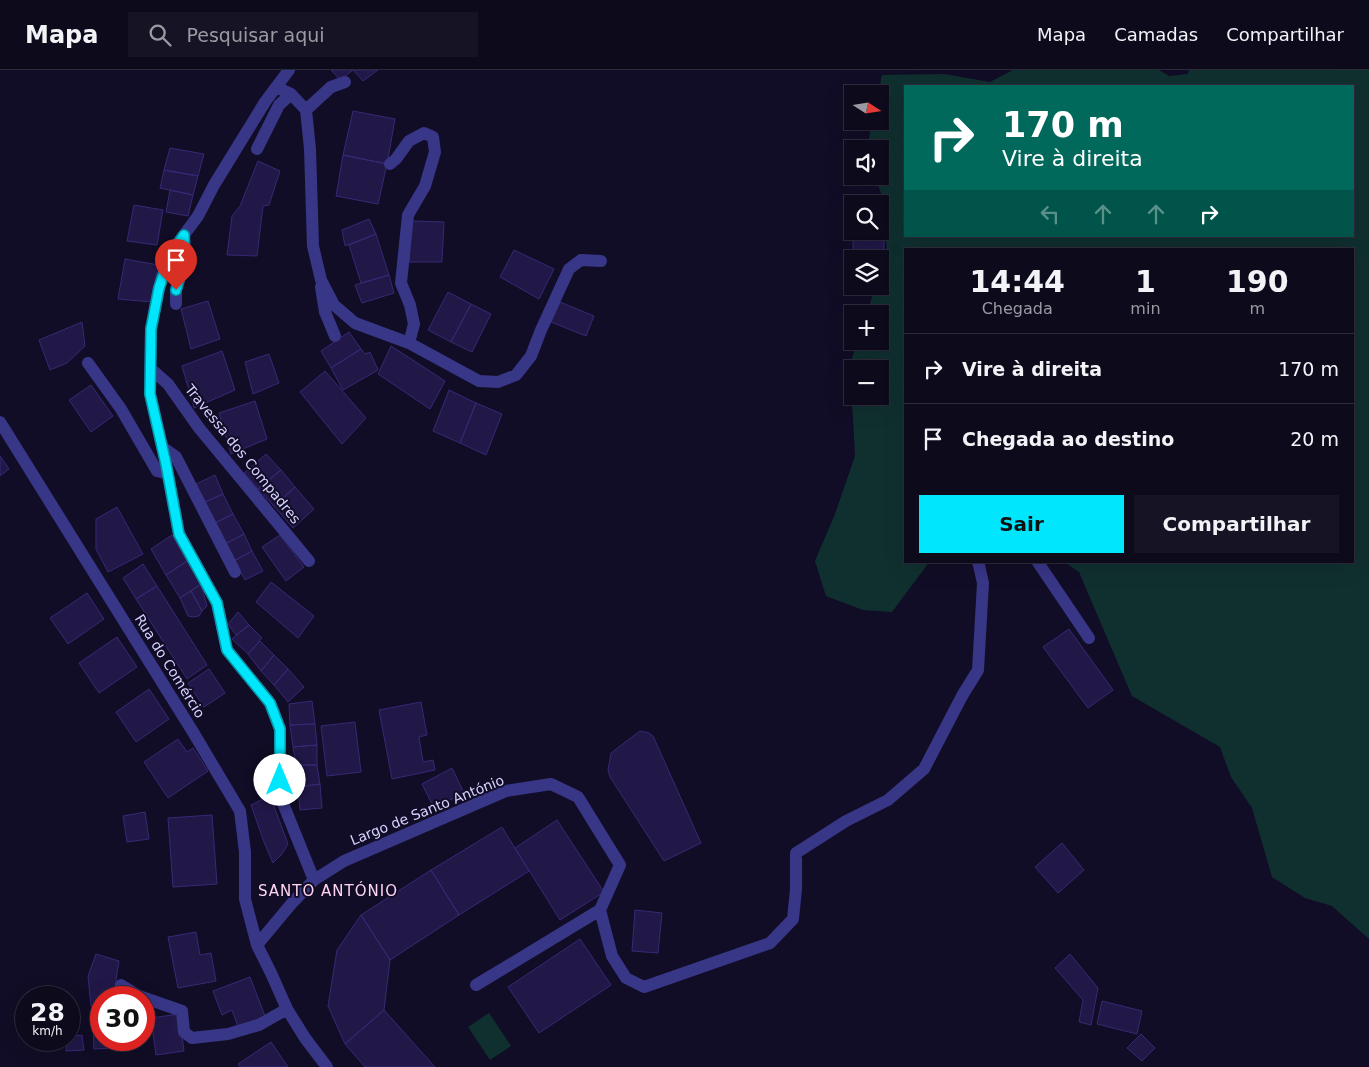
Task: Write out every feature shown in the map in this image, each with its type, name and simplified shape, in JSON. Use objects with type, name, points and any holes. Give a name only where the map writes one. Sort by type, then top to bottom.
[{"type":"street","points":[[289,70],[276,87],[214,185],[198,216],[170,255],[159,288],[151,329],[150,394],[168,473],[179,534],[217,603],[227,650],[270,703],[280,729],[280,796],[314,880]]},
{"type":"street","points":[[306,110],[331,87],[345,82]]},
{"type":"street","points":[[276,87],[291,94],[306,110],[310,149],[314,246],[325,312],[335,336]]},
{"type":"street","points":[[257,149],[279,105],[291,94]]},
{"type":"street","points":[[390,164],[410,141],[424,133],[433,137],[435,152],[425,186],[408,215],[401,283],[410,305],[414,324],[409,344]]},
{"type":"street","points":[[176,304],[176,290],[185,259],[184,235]]},
{"type":"street","points":[[320,280],[334,305],[356,323],[409,344],[479,382],[498,382],[516,376],[531,356],[569,269],[581,260],[601,261]]},
{"type":"street","points":[[88,363],[121,409],[157,471],[168,473]]},
{"type":"street","name":"Travessa dos Compadres","points":[[151,369],[168,384],[199,428],[309,561]]},
{"type":"street","name":"Rua do Comércio","points":[[0,422],[240,811],[246,852],[245,899],[257,945],[287,1010],[327,1067]]},
{"type":"street","points":[[162,448],[176,457],[235,572]]},
{"type":"street","points":[[476,985],[600,910],[612,956],[626,978],[644,987],[770,943],[793,919],[796,889],[796,853],[846,821],[888,800],[924,769],[962,696],[978,670],[983,583],[978,563]]},
{"type":"street","points":[[1038,563],[1088,638]]},
{"type":"street","name":"Largo de Santo António","points":[[257,945],[314,880],[344,861],[506,791],[551,784],[578,797],[620,865],[600,910]]},
{"type":"street","points":[[121,985],[139,996],[182,1011],[184,1032],[192,1038],[228,1034],[259,1025],[287,1010]]},
{"type":"green space","points":[[1013,70],[1159,70],[1169,76],[1188,74],[1189,70],[1369,70],[1369,939],[1332,906],[1305,898],[1272,877],[1252,808],[1231,777],[1220,747],[1132,696],[1079,572],[1066,563],[1354,563],[1354,248],[904,248],[904,563],[929,563],[892,612],[863,610],[826,596],[815,561],[835,514],[855,456],[852,405],[889,405],[889,360],[851,360],[855,350],[889,350],[889,305],[870,305],[872,295],[889,295],[889,250],[887,250],[886,240],[889,240],[889,195],[882,195],[878,185],[889,185],[889,140],[869,140],[870,130],[889,130],[889,85],[880,85],[882,75],[944,74],[990,82]]},
{"type":"green space","points":[[489,1013],[511,1046],[490,1060],[468,1027]]},
{"type":"building","points":[[331,70],[353,70],[340,80]]},
{"type":"building","points":[[353,70],[378,70],[363,81]]},
{"type":"building","points":[[353,111],[395,119],[387,164],[343,155]]},
{"type":"building","points":[[170,148],[204,154],[198,176],[164,170]]},
{"type":"building","points":[[343,155],[387,164],[378,204],[336,196]]},
{"type":"building","points":[[258,161],[280,171],[269,205],[263,206],[257,256],[227,255],[232,216],[240,206]]},
{"type":"building","points":[[164,170],[198,176],[193,195],[160,188]]},
{"type":"building","points":[[170,190],[193,195],[188,216],[166,212]]},
{"type":"building","points":[[134,205],[163,210],[157,245],[127,241]]},
{"type":"building","points":[[369,219],[376,234],[345,246],[342,230]]},
{"type":"building","points":[[412,221],[444,222],[442,262],[409,262]]},
{"type":"building","points":[[376,234],[389,275],[361,283],[349,245]]},
{"type":"building","points":[[853,240],[884,240],[884,250],[853,250]]},
{"type":"building","points":[[514,250],[554,269],[539,299],[500,277]]},
{"type":"building","points":[[125,259],[158,265],[152,302],[118,299]]},
{"type":"building","points":[[389,275],[394,293],[362,303],[355,285]]},
{"type":"building","points":[[448,292],[471,304],[451,342],[428,330]]},
{"type":"building","points":[[208,301],[220,339],[191,349],[181,309]]},
{"type":"building","points":[[560,302],[594,316],[586,336],[551,322]]},
{"type":"building","points":[[471,304],[491,314],[472,352],[451,342]]},
{"type":"building","points":[[82,322],[85,346],[67,363],[50,370],[39,340]]},
{"type":"building","points":[[349,332],[361,349],[331,368],[321,351]]},
{"type":"building","points":[[391,346],[445,381],[430,409],[378,374]]},
{"type":"building","points":[[361,349],[365,354],[370,352],[378,370],[343,390],[331,368]]},
{"type":"building","points":[[222,351],[235,390],[194,408],[182,366]]},
{"type":"building","points":[[269,354],[279,383],[253,394],[245,362]]},
{"type":"building","points":[[325,371],[366,418],[342,444],[300,392]]},
{"type":"building","points":[[91,385],[113,416],[91,432],[69,400]]},
{"type":"building","points":[[449,390],[476,403],[460,443],[433,431]]},
{"type":"building","points":[[255,401],[267,439],[231,454],[219,413]]},
{"type":"building","points":[[476,403],[502,414],[486,455],[460,443]]},
{"type":"building","points":[[266,454],[281,470],[258,489],[244,473]]},
{"type":"building","points":[[0,456],[9,469],[0,476]]},
{"type":"building","points":[[281,470],[295,487],[274,506],[258,489]]},
{"type":"building","points":[[215,475],[223,494],[205,502],[196,484]]},
{"type":"building","points":[[295,487],[314,509],[293,528],[274,506]]},
{"type":"building","points":[[223,494],[233,514],[215,523],[205,502]]},
{"type":"building","points":[[117,507],[143,554],[108,572],[96,549],[96,519]]},
{"type":"building","points":[[233,514],[244,534],[225,544],[215,523]]},
{"type":"building","points":[[244,534],[252,551],[234,561],[225,544]]},
{"type":"building","points":[[172,535],[187,561],[166,575],[151,549]]},
{"type":"building","points":[[280,535],[304,567],[286,581],[262,547]]},
{"type":"building","points":[[252,551],[263,571],[245,580],[234,561]]},
{"type":"building","points":[[187,561],[201,584],[180,598],[166,575]]},
{"type":"building","points":[[143,564],[157,586],[136,599],[123,578]]},
{"type":"building","points":[[271,582],[314,616],[298,638],[256,602]]},
{"type":"building","points":[[201,584],[207,606],[202,611],[191,591]]},
{"type":"building","points":[[157,586],[207,665],[187,679],[136,599]]},
{"type":"building","points":[[191,591],[202,611],[199,616],[188,616],[180,598]]},
{"type":"building","points":[[87,593],[104,619],[68,644],[50,618]]},
{"type":"building","points":[[238,612],[249,625],[236,635],[228,624]]},
{"type":"building","points":[[249,625],[262,638],[248,654],[232,639]]},
{"type":"building","points":[[1069,629],[1113,690],[1088,708],[1043,647]]},
{"type":"building","points":[[117,637],[137,667],[99,693],[79,663]]},
{"type":"building","points":[[260,641],[274,655],[261,671],[248,654]]},
{"type":"building","points":[[274,655],[288,669],[274,685],[261,671]]},
{"type":"building","points":[[209,669],[225,693],[204,707],[188,683]]},
{"type":"building","points":[[288,669],[304,687],[288,702],[274,685]]},
{"type":"building","points":[[149,689],[169,719],[136,742],[116,712]]},
{"type":"building","points":[[312,701],[315,724],[290,725],[289,704]]},
{"type":"building","points":[[421,702],[427,735],[419,737],[423,762],[433,760],[435,770],[392,779],[379,710]]},
{"type":"building","points":[[355,722],[361,772],[327,776],[321,726]]},
{"type":"building","points":[[315,724],[317,745],[293,747],[290,725]]},
{"type":"building","points":[[640,731],[653,736],[701,843],[664,861],[610,777],[608,770],[611,753]]},
{"type":"building","points":[[178,739],[187,752],[193,748],[208,771],[168,798],[144,762]]},
{"type":"building","points":[[317,745],[317,765],[296,765],[293,747]]},
{"type":"building","points":[[296,765],[317,765],[320,784],[298,787]]},
{"type":"building","points":[[452,768],[464,793],[434,808],[422,784]]},
{"type":"building","points":[[320,784],[322,808],[300,810],[298,787]]},
{"type":"building","points":[[263,799],[274,806],[288,844],[273,863],[251,805]]},
{"type":"building","points":[[145,812],[149,839],[127,842],[123,816]]},
{"type":"building","points":[[212,815],[217,884],[173,887],[168,818]]},
{"type":"building","points":[[557,820],[604,892],[560,920],[515,848]]},
{"type":"building","points":[[502,827],[529,871],[459,915],[431,870]]},
{"type":"building","points":[[1062,843],[1084,870],[1058,893],[1035,867]]},
{"type":"building","points":[[431,870],[459,915],[390,960],[361,915]]},
{"type":"building","points":[[635,910],[662,913],[658,953],[632,951]]},
{"type":"building","points":[[361,915],[390,960],[384,1010],[345,1044],[328,1006],[337,950]]},
{"type":"building","points":[[196,932],[200,955],[211,953],[216,981],[178,988],[168,937]]},
{"type":"building","points":[[580,939],[611,985],[539,1033],[508,987]]},
{"type":"building","points":[[96,954],[119,961],[117,986],[90,986],[90,996],[88,976]]},
{"type":"building","points":[[1070,954],[1098,988],[1091,1025],[1079,1022],[1083,1000],[1055,968]]},
{"type":"building","points":[[250,977],[265,1016],[238,1027],[232,1010],[222,1015],[213,991]]},
{"type":"building","points":[[1102,1001],[1142,1011],[1137,1034],[1097,1024]]},
{"type":"building","points":[[384,1010],[435,1067],[365,1067],[345,1044]]},
{"type":"building","points":[[179,1014],[184,1051],[156,1055],[155,1017]]},
{"type":"building","points":[[1141,1034],[1155,1048],[1142,1061],[1127,1048]]},
{"type":"building","points":[[80,1035],[82,1035],[84,1050],[80,1050]]},
{"type":"building","points":[[271,1042],[288,1067],[240,1067],[238,1064]]},
{"type":"district","name":"SANTO ANTÓNIO","points":[[328,891]]},
{"type":"route","points":[[176,290],[185,259],[184,235],[170,255],[159,288],[151,329],[150,394],[179,534],[217,603],[227,650],[270,703],[280,729],[280,780]]}]
